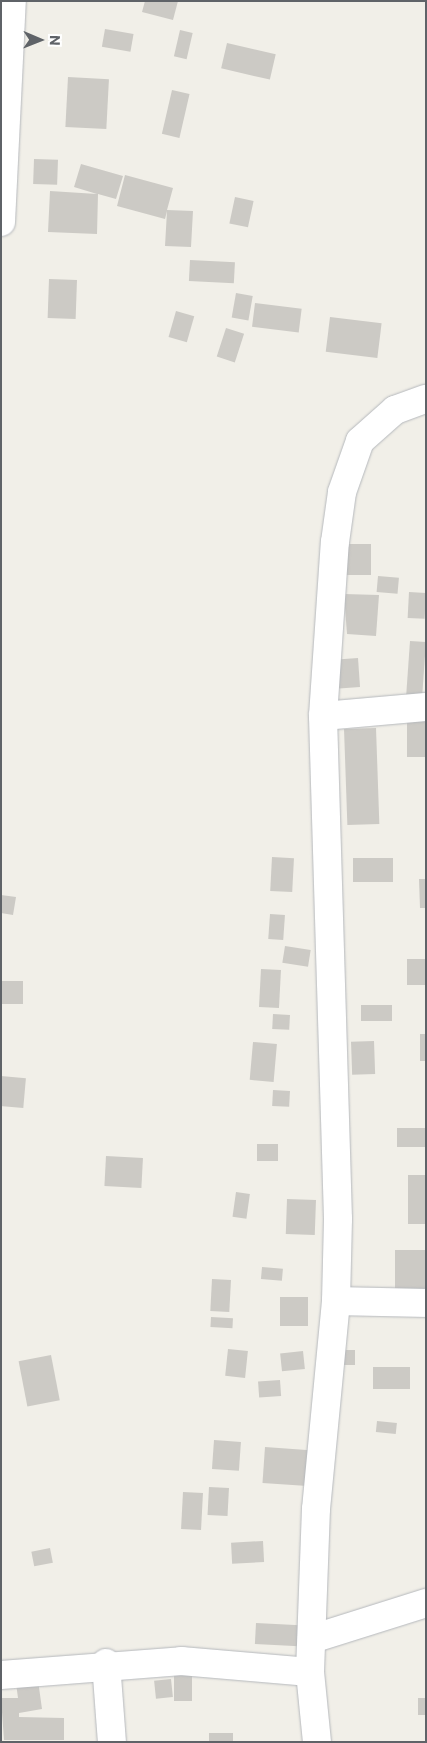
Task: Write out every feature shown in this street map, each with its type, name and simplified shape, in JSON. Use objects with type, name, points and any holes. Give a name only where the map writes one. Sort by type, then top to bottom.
[{"type":"street","points":[[1,222],[3,107],[12,1]]},
{"type":"street","points":[[318,1742],[310,1672],[316,1509],[336,1301],[339,1145],[330,1024],[323,716],[342,492],[360,441],[374,425],[395,410],[426,399]]},
{"type":"street","points":[[323,716],[426,707]]},
{"type":"street","points":[[336,1301],[426,1303]]},
{"type":"street","points":[[312,1639],[426,1602]]},
{"type":"street","points":[[1,1675],[106,1663],[181,1660],[310,1672]]},
{"type":"street","points":[[106,1663],[112,1742]]},
{"type":"building","points":[[145,1],[178,1],[173,20],[142,12]]},
{"type":"building","points":[[105,29],[134,34],[130,52],[102,47]]},
{"type":"building","points":[[180,30],[193,33],[187,59],[174,56]]},
{"type":"building","points":[[227,43],[276,54],[270,80],[221,68]]},
{"type":"building","points":[[68,77],[109,79],[106,129],[65,127]]},
{"type":"building","points":[[172,90],[190,94],[179,138],[162,134]]},
{"type":"building","points":[[34,159],[58,160],[57,185],[33,184]]},
{"type":"building","points":[[81,164],[123,176],[116,199],[98,194],[97,234],[48,232],[50,191],[97,194],[74,187]]},
{"type":"building","points":[[125,175],[173,188],[167,210],[193,211],[191,247],[165,246],[167,211],[165,219],[117,206]]},
{"type":"building","points":[[235,197],[254,201],[248,227],[229,223]]},
{"type":"building","points":[[190,260],[235,262],[234,283],[189,281]]},
{"type":"building","points":[[49,279],[77,280],[76,319],[48,318]]},
{"type":"building","points":[[236,293],[253,296],[248,321],[232,318]]},
{"type":"building","points":[[255,303],[302,309],[299,333],[252,327]]},
{"type":"building","points":[[176,311],[194,316],[187,342],[169,337]]},
{"type":"building","points":[[330,317],[382,323],[377,358],[326,352]]},
{"type":"building","points":[[226,328],[244,334],[235,362],[217,357]]},
{"type":"building","points":[[344,544],[371,544],[371,575],[344,575]]},
{"type":"building","points":[[378,576],[399,578],[398,594],[377,592]]},
{"type":"building","points":[[409,592],[426,593],[425,619],[408,618]]},
{"type":"building","points":[[344,594],[379,595],[376,636],[347,634]]},
{"type":"building","points":[[410,641],[426,642],[422,698],[406,697]]},
{"type":"building","points":[[358,658],[360,687],[339,688],[337,659]]},
{"type":"building","points":[[407,715],[426,715],[426,757],[407,757]]},
{"type":"building","points":[[376,728],[379,824],[347,825],[344,729]]},
{"type":"building","points":[[272,857],[294,858],[292,892],[270,891]]},
{"type":"building","points":[[353,858],[393,858],[393,882],[353,882]]},
{"type":"building","points":[[419,879],[426,879],[426,908],[420,908]]},
{"type":"building","points":[[1,895],[16,897],[13,915],[1,913]]},
{"type":"building","points":[[270,914],[285,915],[283,940],[268,939]]},
{"type":"building","points":[[285,946],[311,950],[308,967],[282,963]]},
{"type":"building","points":[[407,959],[426,959],[426,985],[407,985]]},
{"type":"building","points":[[261,969],[281,970],[279,1008],[259,1007]]},
{"type":"building","points":[[1,981],[23,981],[23,1004],[1,1004]]},
{"type":"building","points":[[361,1005],[392,1005],[392,1021],[361,1021]]},
{"type":"building","points":[[273,1014],[290,1015],[289,1030],[272,1029]]},
{"type":"building","points":[[420,1034],[426,1034],[426,1061],[420,1061]]},
{"type":"building","points":[[374,1041],[375,1074],[352,1075],[351,1042]]},
{"type":"building","points":[[253,1042],[277,1044],[274,1082],[250,1080]]},
{"type":"building","points":[[1,1076],[26,1078],[23,1108],[1,1106]]},
{"type":"building","points":[[273,1090],[290,1091],[289,1107],[272,1106]]},
{"type":"building","points":[[397,1128],[426,1128],[426,1147],[397,1147]]},
{"type":"building","points":[[257,1144],[278,1144],[278,1161],[257,1161]]},
{"type":"building","points":[[106,1156],[143,1158],[141,1188],[104,1186]]},
{"type":"building","points":[[408,1175],[426,1175],[426,1224],[408,1224]]},
{"type":"building","points":[[236,1192],[250,1194],[246,1219],[233,1217]]},
{"type":"building","points":[[287,1199],[316,1200],[315,1235],[286,1234]]},
{"type":"building","points":[[395,1250],[426,1250],[426,1290],[395,1290]]},
{"type":"building","points":[[262,1267],[283,1269],[282,1281],[261,1279]]},
{"type":"building","points":[[212,1279],[231,1280],[229,1312],[210,1311]]},
{"type":"building","points":[[280,1297],[308,1297],[308,1326],[280,1326]]},
{"type":"building","points":[[211,1317],[233,1318],[232,1328],[210,1327]]},
{"type":"building","points":[[228,1349],[248,1351],[245,1378],[225,1376]]},
{"type":"building","points":[[341,1350],[355,1350],[355,1365],[341,1365]]},
{"type":"building","points":[[303,1351],[305,1369],[282,1371],[280,1353]]},
{"type":"building","points":[[51,1355],[60,1400],[27,1406],[19,1361]]},
{"type":"building","points":[[373,1367],[410,1367],[410,1389],[373,1389]]},
{"type":"building","points":[[280,1380],[281,1396],[259,1397],[258,1382]]},
{"type":"building","points":[[377,1421],[397,1423],[396,1434],[376,1432]]},
{"type":"building","points":[[214,1440],[241,1442],[239,1471],[212,1469]]},
{"type":"building","points":[[265,1447],[310,1450],[307,1486],[262,1483]]},
{"type":"building","points":[[209,1487],[229,1488],[228,1516],[208,1515]]},
{"type":"building","points":[[183,1492],[203,1493],[201,1530],[181,1529]]},
{"type":"building","points":[[263,1541],[264,1562],[232,1564],[231,1543]]},
{"type":"building","points":[[50,1548],[53,1563],[34,1566],[31,1552]]},
{"type":"building","points":[[256,1623],[300,1625],[299,1646],[255,1644]]},
{"type":"building","points":[[174,1668],[192,1668],[192,1701],[174,1701]]},
{"type":"building","points":[[37,1673],[42,1709],[19,1713],[19,1717],[64,1718],[64,1740],[4,1740],[1,1698],[18,1698],[15,1676]]},
{"type":"building","points":[[171,1679],[173,1697],[156,1699],[154,1681]]},
{"type":"building","points":[[418,1698],[426,1698],[426,1715],[418,1715]]},
{"type":"building","points":[[209,1733],[233,1733],[233,1742],[209,1742]]}]
